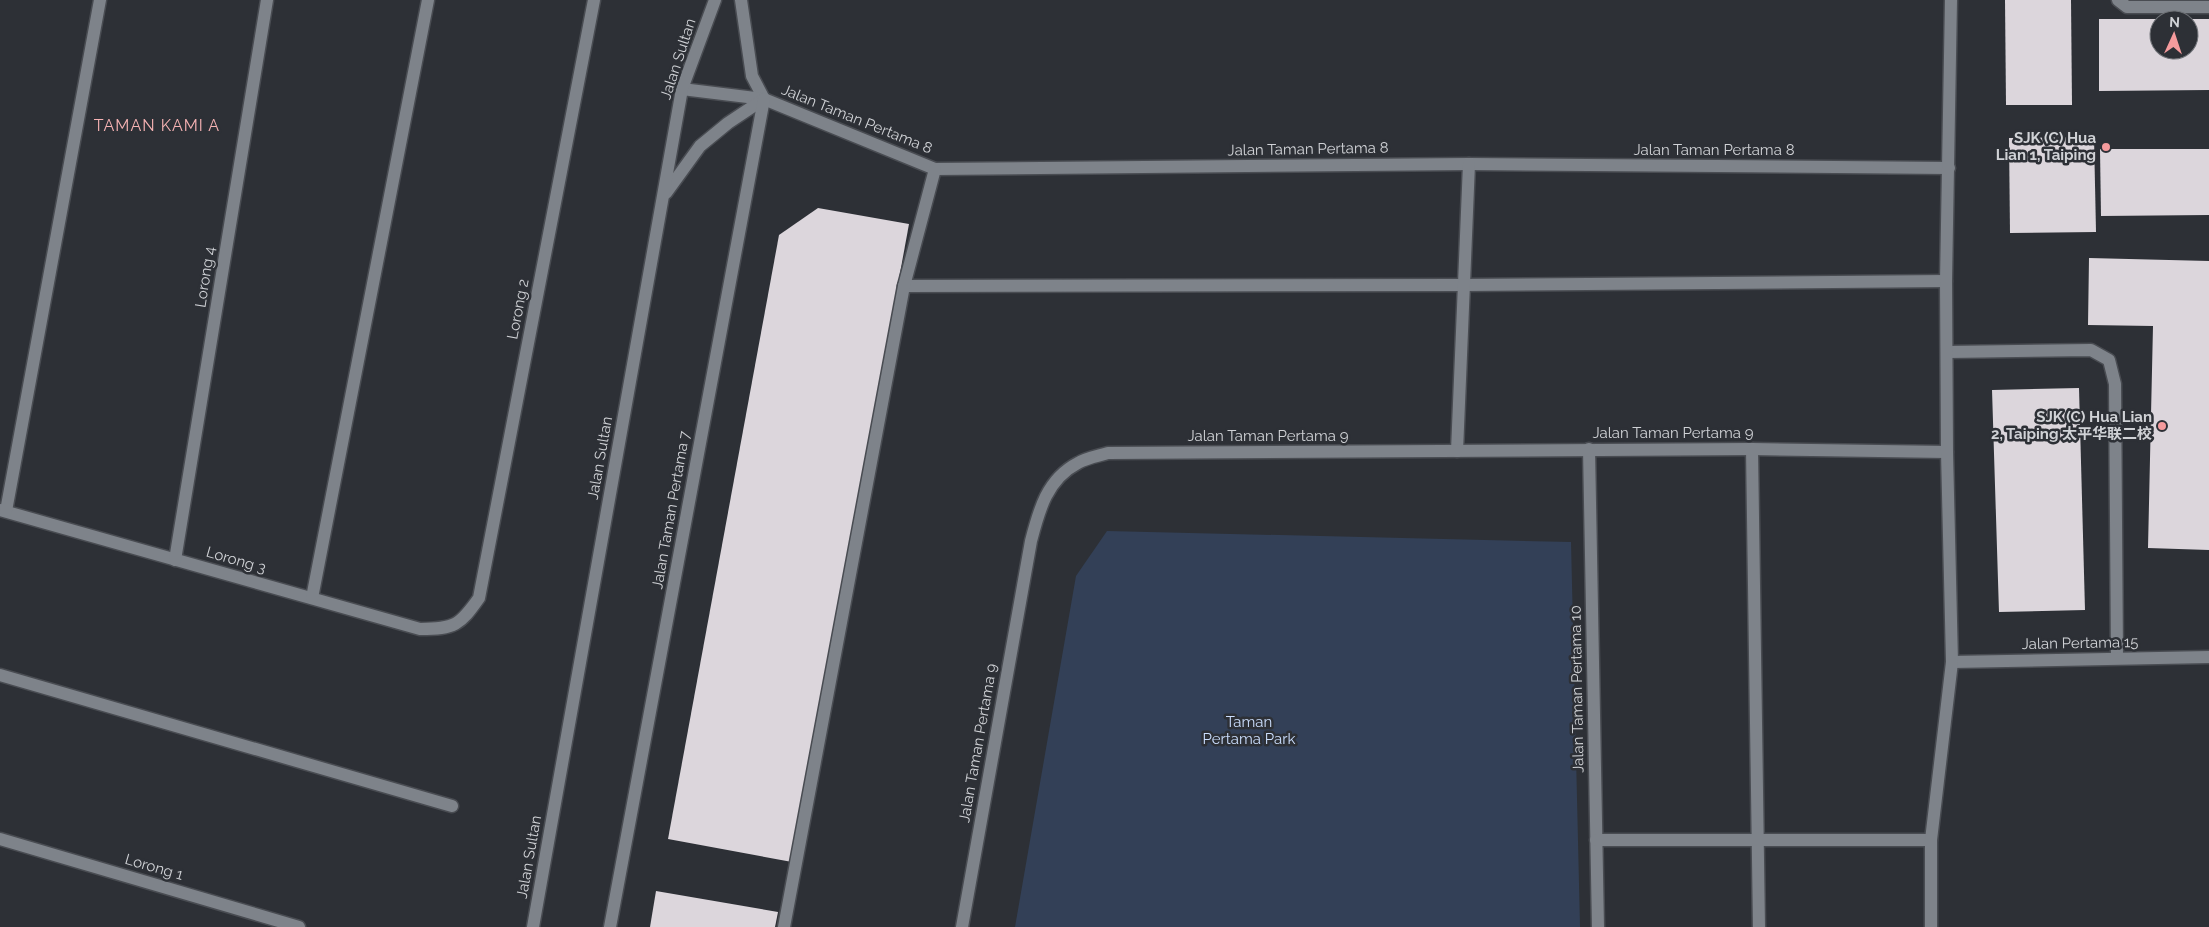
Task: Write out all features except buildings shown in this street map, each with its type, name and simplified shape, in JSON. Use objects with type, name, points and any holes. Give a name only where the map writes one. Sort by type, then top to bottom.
[{"type":"street","points":[[3,511],[100,0]]},
{"type":"street","name":"Lorong 4","points":[[175,560],[267,0]]},
{"type":"street","points":[[312,598],[428,0]]},
{"type":"street","name":"Lorong 2","points":[[463,620],[479,598],[594,0]]},
{"type":"street","name":"Jalan Sultan","points":[[533,927],[682,89],[715,0]]},
{"type":"street","points":[[663,198],[700,146],[728,123],[764,99],[752,76],[741,0]]},
{"type":"street","points":[[1932,927],[1931,840],[1952,662],[1947,452],[1948,352],[1946,281],[1951,0]]},
{"type":"street","points":[[2118,0],[2126,7],[2209,7]]},
{"type":"street","name":"Jalan Taman Pertama 8","points":[[682,89],[764,99],[935,169],[1469,164],[1949,168]]},
{"type":"street","name":"Jalan Taman Pertama 7","points":[[610,927],[764,99]]},
{"type":"street","points":[[1457,451],[1469,164]]},
{"type":"street","points":[[784,927],[904,286],[935,169]]},
{"type":"street","points":[[904,286],[1464,285],[1946,281]]},
{"type":"street","points":[[1948,352],[2091,350],[2109,360],[2115,384],[2117,658]]},
{"type":"street","points":[[1752,449],[1759,927]]},
{"type":"street","name":"Jalan Taman Pertama 9","points":[[962,927],[1030,541],[1039,510],[1054,481],[1078,463],[1108,453],[1752,449],[1947,452]]},
{"type":"street","name":"Jalan Taman Pertama 10","points":[[1589,450],[1598,927]]},
{"type":"street","name":"Lorong 3","points":[[3,511],[420,629],[441,629],[463,620]]},
{"type":"street","name":"Jalan Pertama 15","points":[[1952,662],[2209,657]]},
{"type":"street","points":[[0,675],[452,806]]},
{"type":"street","name":"Lorong 1","points":[[0,839],[299,927]]},
{"type":"street","points":[[1596,840],[1931,840]]},
{"type":"green space","name":"Taman Pertama Park","points":[[1107,531],[1571,542],[1580,927],[1015,927],[1076,576]]},
{"type":"place","name":"SJK (C) Hua Lian 1, Taiping","points":[[2106,147]]},
{"type":"place","name":"SJK (C) Hua Lian 2, Taiping 太平华联二校","points":[[2162,426]]},
{"type":"district","name":"TAMAN KAMI A","points":[[157,125]]}]
